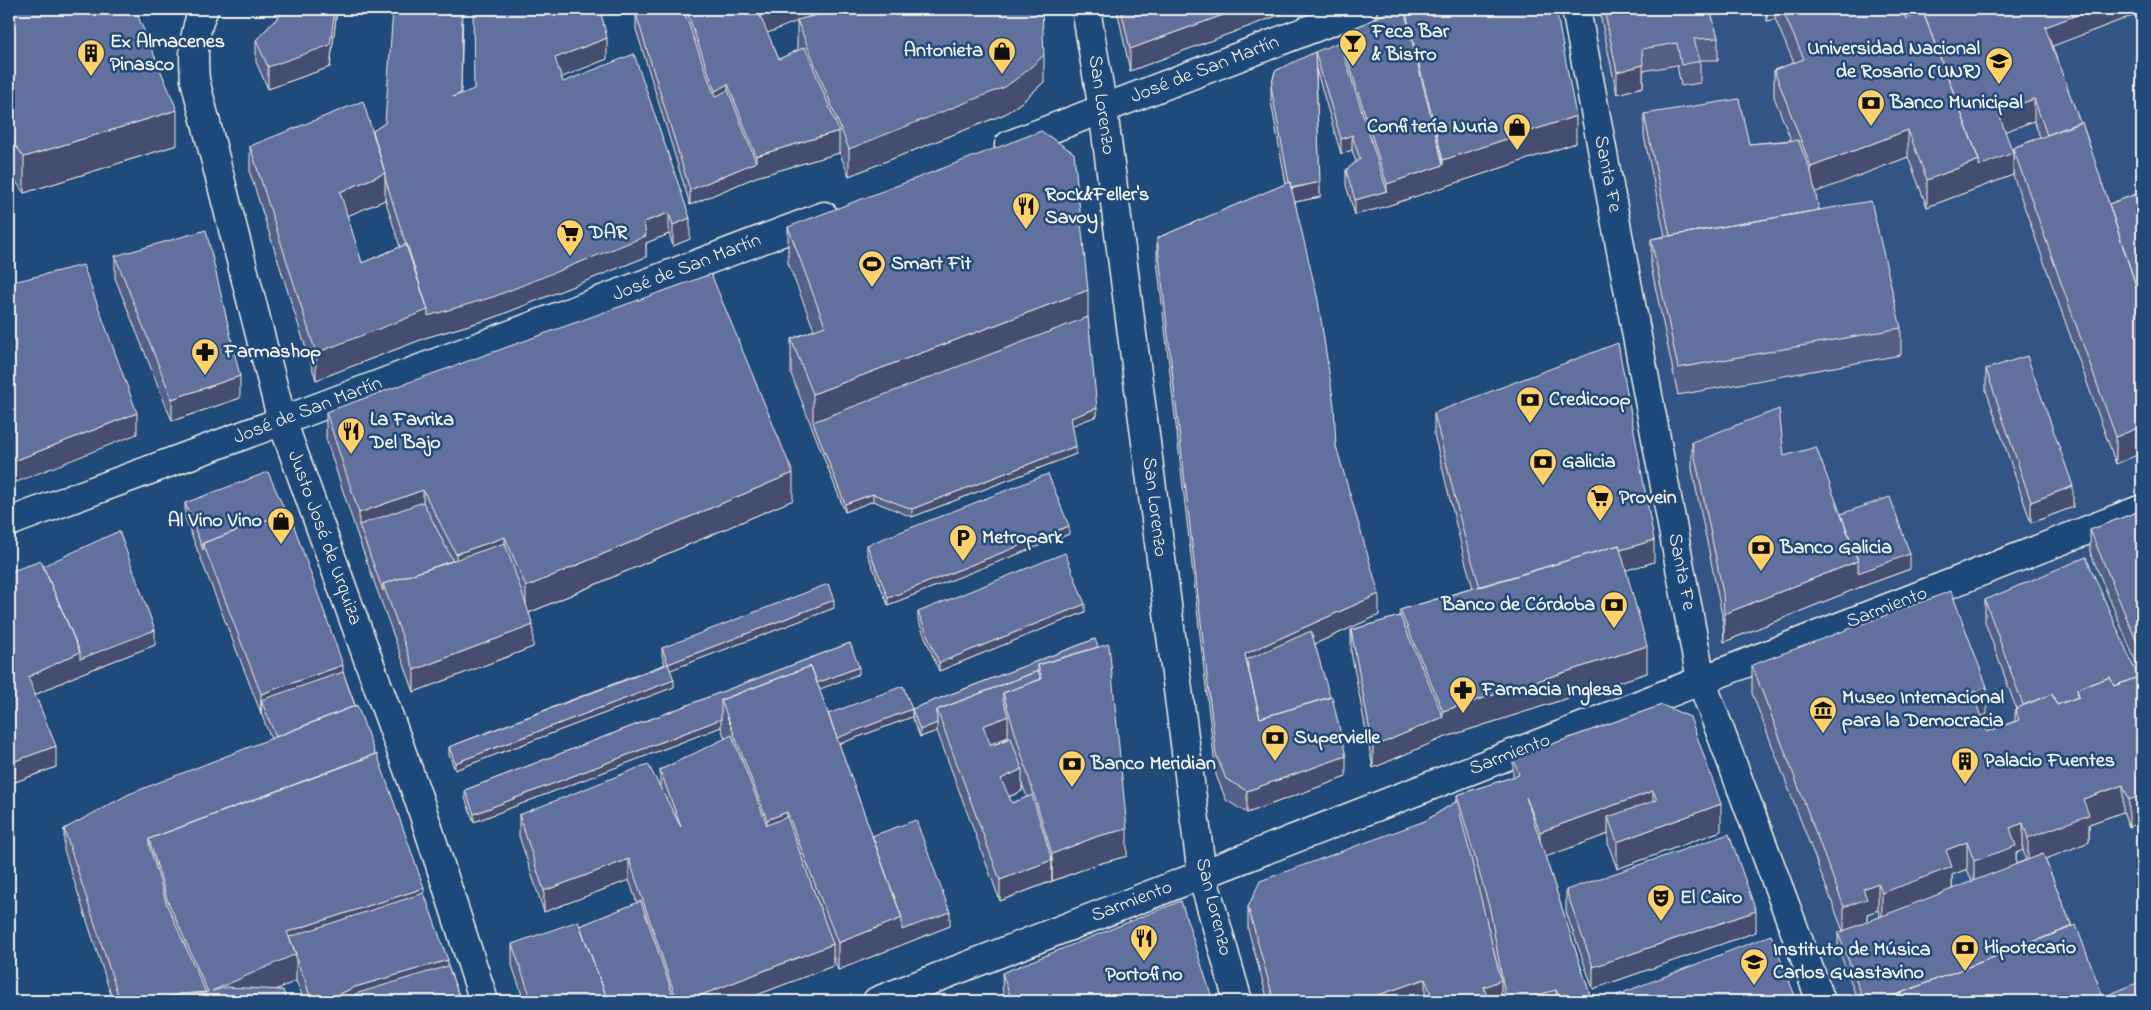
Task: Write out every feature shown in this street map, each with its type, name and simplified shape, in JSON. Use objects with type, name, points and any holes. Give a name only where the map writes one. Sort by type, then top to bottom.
[{"type":"street","name":"Justo José de Urquiza","points":[[204,9],[197,23],[193,54],[195,80],[282,421],[419,800],[484,1001]]},
{"type":"street","name":"San Lorenzo","points":[[1086,9],[1103,110],[1202,875],[1238,1001]]},
{"type":"street","name":"José de San Martín","points":[[983,155],[1363,9]]},
{"type":"street","name":"Santa Fe","points":[[1576,9],[1701,680],[1821,1001]]},
{"type":"street","name":"José de San Martín","points":[[9,522],[845,208]]},
{"type":"street","name":"Sarmiento","points":[[877,1001],[2142,509]]},
{"type":"shaded area","points":[[1576,9],[2142,9],[2142,1001],[1821,1001],[1701,680]]},
{"type":"building","name":"Ex Almacenes Pinasco","points":[[9,9],[135,9],[177,110],[24,157],[15,145],[9,145]]},
{"type":"building","points":[[286,9],[335,9],[330,45],[268,67],[256,40]]},
{"type":"building","points":[[393,9],[462,9],[461,93],[453,97],[474,89],[473,9],[600,9],[607,38],[555,58],[563,82],[634,54],[690,218],[673,225],[669,213],[644,222],[646,236],[493,297],[428,316],[428,310],[385,178],[373,131],[385,123]]},
{"type":"building","points":[[650,9],[683,9],[715,97],[728,90],[756,162],[690,190],[636,14]]},
{"type":"building","points":[[686,9],[757,9],[779,59],[805,47],[839,131],[756,156],[728,84],[715,91]]},
{"type":"building","points":[[841,9],[1042,9],[1044,55],[1005,87],[849,149],[797,20]]},
{"type":"building","points":[[1121,9],[1239,9],[1130,49]]},
{"type":"building","points":[[1395,9],[1404,9],[1443,165],[1387,184],[1340,35]]},
{"type":"building","points":[[1405,9],[1556,9],[1576,116],[1443,160]]},
{"type":"building","points":[[1604,9],[1710,9],[1718,38],[1694,39],[1700,61],[1681,65],[1677,43],[1642,49],[1643,65],[1617,72]]},
{"type":"building","name":"Banco Municipal","points":[[1782,9],[1903,9],[1906,19],[1923,12],[1979,160],[1927,180],[1908,130],[1811,167],[1774,70],[1804,59]]},
{"type":"building","name":"Universidad Nacional de Rosario (UNR)","points":[[1920,9],[2093,9],[2045,27],[2080,122],[2047,135],[2034,99],[1998,112],[2013,153],[1979,166],[1979,160],[1923,12],[1921,13]]},
{"type":"building","points":[[1340,42],[1387,191],[1355,200],[1346,170],[1360,159],[1352,135],[1341,139],[1315,52]]},
{"type":"building","points":[[1315,52],[1320,182],[1291,188],[1271,87],[1275,71]]},
{"type":"building","points":[[1739,99],[1749,144],[1798,140],[1811,172],[1819,210],[1670,236],[1644,114]]},
{"type":"building","points":[[363,101],[385,173],[340,192],[362,263],[407,244],[428,310],[316,353],[250,146]]},
{"type":"building","points":[[2082,122],[2142,304],[2142,426],[2116,437],[2013,148]]},
{"type":"building","points":[[1041,131],[1074,153],[1088,290],[813,394],[791,339],[825,326],[788,227]]},
{"type":"building","points":[[1290,182],[1318,300],[1334,405],[1336,446],[1379,594],[1245,654],[1260,718],[1332,697],[1346,756],[1247,791],[1226,779],[1216,754],[1157,238]]},
{"type":"building","points":[[2142,192],[2142,304],[2109,204]]},
{"type":"building","points":[[1871,201],[1901,328],[1678,368],[1651,239]]},
{"type":"building","points":[[206,230],[240,376],[172,399],[115,256]]},
{"type":"building","points":[[83,265],[137,413],[9,463],[9,283]]},
{"type":"building","points":[[711,274],[793,473],[526,587],[505,537],[456,554],[423,490],[359,513],[326,412]]},
{"type":"building","points":[[1088,317],[1097,408],[1071,418],[1076,446],[912,509],[873,494],[845,504],[813,422]]},
{"type":"building","points":[[1618,343],[1654,540],[1621,550],[1619,545],[1480,587],[1464,535],[1434,413]]},
{"type":"building","points":[[2027,356],[2073,486],[2031,502],[1986,369]]},
{"type":"building","points":[[1779,409],[1784,456],[1816,447],[1858,561],[1724,614],[1723,593],[1692,442]]},
{"type":"building","points":[[268,472],[286,513],[203,543],[203,550],[185,503]]},
{"type":"building","points":[[1048,474],[1069,526],[888,598],[867,545]]},
{"type":"building","points":[[1890,497],[1910,554],[1858,573],[1858,561],[1841,514]]},
{"type":"building","points":[[423,502],[453,561],[383,584],[383,591],[359,525]]},
{"type":"building","points":[[2142,510],[2142,649],[2140,650],[2090,530]]},
{"type":"building","points":[[289,512],[343,665],[261,694],[203,543]]},
{"type":"building","points":[[119,531],[155,630],[80,659],[80,652],[43,566]]},
{"type":"building","points":[[505,543],[533,625],[414,670],[383,584]]},
{"type":"building","points":[[1619,545],[1647,646],[1443,711],[1400,610]]},
{"type":"building","points":[[1065,553],[1085,604],[939,663],[918,612]]},
{"type":"building","points":[[2086,557],[2138,677],[2114,686],[2110,677],[2077,689],[2078,697],[2057,705],[2052,694],[2023,705],[1985,600]]},
{"type":"building","points":[[41,561],[80,652],[28,677],[56,746],[15,761],[9,745],[9,572]]},
{"type":"building","points":[[828,584],[834,600],[668,664],[662,648]]},
{"type":"building","name":"Palacio Fuentes","points":[[1951,591],[1987,687],[1972,693],[1987,732],[2019,720],[2015,709],[2052,694],[2057,705],[2079,697],[2077,689],[2110,677],[2114,686],[2140,676],[2142,682],[2142,795],[2129,800],[2123,785],[2083,799],[2089,815],[2028,838],[2023,823],[2010,828],[2016,846],[1974,861],[1967,842],[1946,850],[1952,867],[1882,893],[1878,883],[1863,889],[1867,899],[1844,907],[1752,665]]},
{"type":"building","points":[[1400,616],[1443,717],[1373,747],[1351,630]]},
{"type":"building","points":[[1311,631],[1330,697],[1260,718],[1246,660]]},
{"type":"building","points":[[1095,639],[1098,647],[1038,665],[1038,671],[937,710],[937,723],[920,730],[912,709]]},
{"type":"building","points":[[850,643],[859,667],[817,683],[811,666],[721,700],[721,719],[474,814],[465,790]]},
{"type":"building","name":"Banco Meridian","points":[[1109,644],[1127,829],[1098,836],[1052,854],[1003,693],[1042,679],[1038,665]]},
{"type":"building","points":[[668,664],[674,680],[455,763],[449,747]]},
{"type":"building","points":[[811,666],[902,918],[838,943],[787,812],[767,820],[721,700]]},
{"type":"building","points":[[1038,671],[1041,679],[1003,693],[1008,716],[983,726],[991,746],[1011,738],[1022,769],[1001,779],[1012,803],[1032,795],[1052,860],[1000,880],[937,710]]},
{"type":"building","points":[[343,672],[355,706],[276,737],[261,700]]},
{"type":"building","points":[[903,686],[912,709],[837,738],[828,714]]},
{"type":"building","points":[[357,705],[375,754],[149,839],[149,845],[167,905],[206,993],[180,994],[153,1001],[120,1001],[64,829],[129,794]]},
{"type":"building","points":[[1662,705],[1690,717],[1721,804],[1617,842],[1608,817],[1657,800],[1653,791],[1540,832],[1526,797],[1592,1001],[1561,1001],[1556,990],[1527,998],[1528,1001],[1506,1001],[1490,910],[1457,795],[1519,775],[1513,758]]},
{"type":"building","points":[[732,735],[767,825],[787,817],[833,944],[686,1001],[677,1001],[629,859],[544,891],[519,815],[648,764],[681,827],[660,770]]},
{"type":"building","points":[[377,754],[424,888],[287,932],[296,954],[212,991],[227,987],[283,990],[287,1001],[153,1001],[180,994],[208,992],[167,899],[149,839]]},
{"type":"building","points":[[1457,801],[1501,980],[1484,987],[1488,1001],[1434,1001],[1425,979],[1378,995],[1380,1001],[1274,1001],[1248,907],[1260,881],[1425,821]]},
{"type":"building","points":[[916,820],[950,912],[902,930],[902,918],[872,836]]},
{"type":"building","name":"El Cairo","points":[[1729,834],[1756,911],[1593,967],[1566,890]]},
{"type":"building","points":[[2043,854],[2072,927],[1880,1001],[1864,1001],[1838,933]]},
{"type":"building","points":[[424,893],[448,960],[355,987],[324,1001],[311,1001],[289,937]]},
{"type":"building","points":[[641,901],[675,1001],[608,1001],[580,926]]},
{"type":"building","points":[[1181,901],[1213,1001],[1012,1001],[1002,973]]},
{"type":"building","points":[[578,921],[608,1001],[532,1001],[512,944]]},
{"type":"building","points":[[2076,925],[2103,997],[2142,981],[2142,1001],[1880,1001]]},
{"type":"building","points":[[1771,935],[1797,1001],[1619,1001],[1617,995]]},
{"type":"building","points":[[448,966],[461,1001],[358,1001],[355,994]]},
{"type":"building","points":[[935,997],[936,1001],[923,1001]]},
{"type":"place","name":"Feca Bar & Bistro","points":[[1353,67]]},
{"type":"place","name":"Antonieta","points":[[1002,75]]},
{"type":"place","name":"Ex Almacenes Pinasco","points":[[91,77]]},
{"type":"place","name":"Universidad Nacional de Rosario (UNR)","points":[[1999,85]]},
{"type":"place","name":"Banco Municipal","points":[[1871,127]]},
{"type":"place","name":"Confitería Nuria","points":[[1517,151]]},
{"type":"place","name":"Rock&Feller's Savoy","points":[[1026,230]]},
{"type":"place","name":"DAR","points":[[570,257]]},
{"type":"place","name":"Smart Fit","points":[[872,288]]},
{"type":"place","name":"Farmashop","points":[[205,376]]},
{"type":"place","name":"Credicoop","points":[[1530,424]]},
{"type":"place","name":"La Favrika Del Bajo","points":[[351,455]]},
{"type":"place","name":"Galicia","points":[[1543,486]]},
{"type":"place","name":"Provein","points":[[1600,522]]},
{"type":"place","name":"Al Vino Vino","points":[[281,545]]},
{"type":"place","name":"Metropark","points":[[963,562]]},
{"type":"place","name":"Banco Galicia","points":[[1761,572]]},
{"type":"place","name":"Banco de Córdoba","points":[[1614,629]]},
{"type":"place","name":"Farmacia Inglesa","points":[[1463,714]]},
{"type":"place","name":"Museo Internacional para la Democracia","points":[[1823,734]]},
{"type":"place","name":"Supervielle","points":[[1275,762]]},
{"type":"place","name":"Palacio Fuentes","points":[[1965,785]]},
{"type":"place","name":"Banco Meridian","points":[[1072,788]]},
{"type":"place","name":"El Cairo","points":[[1661,922]]},
{"type":"place","name":"Portofino","points":[[1144,962]]},
{"type":"place","name":"Hipotecario","points":[[1965,972]]},
{"type":"place","name":"Instituto de Música Carlos Guastavino","points":[[1754,986]]}]
